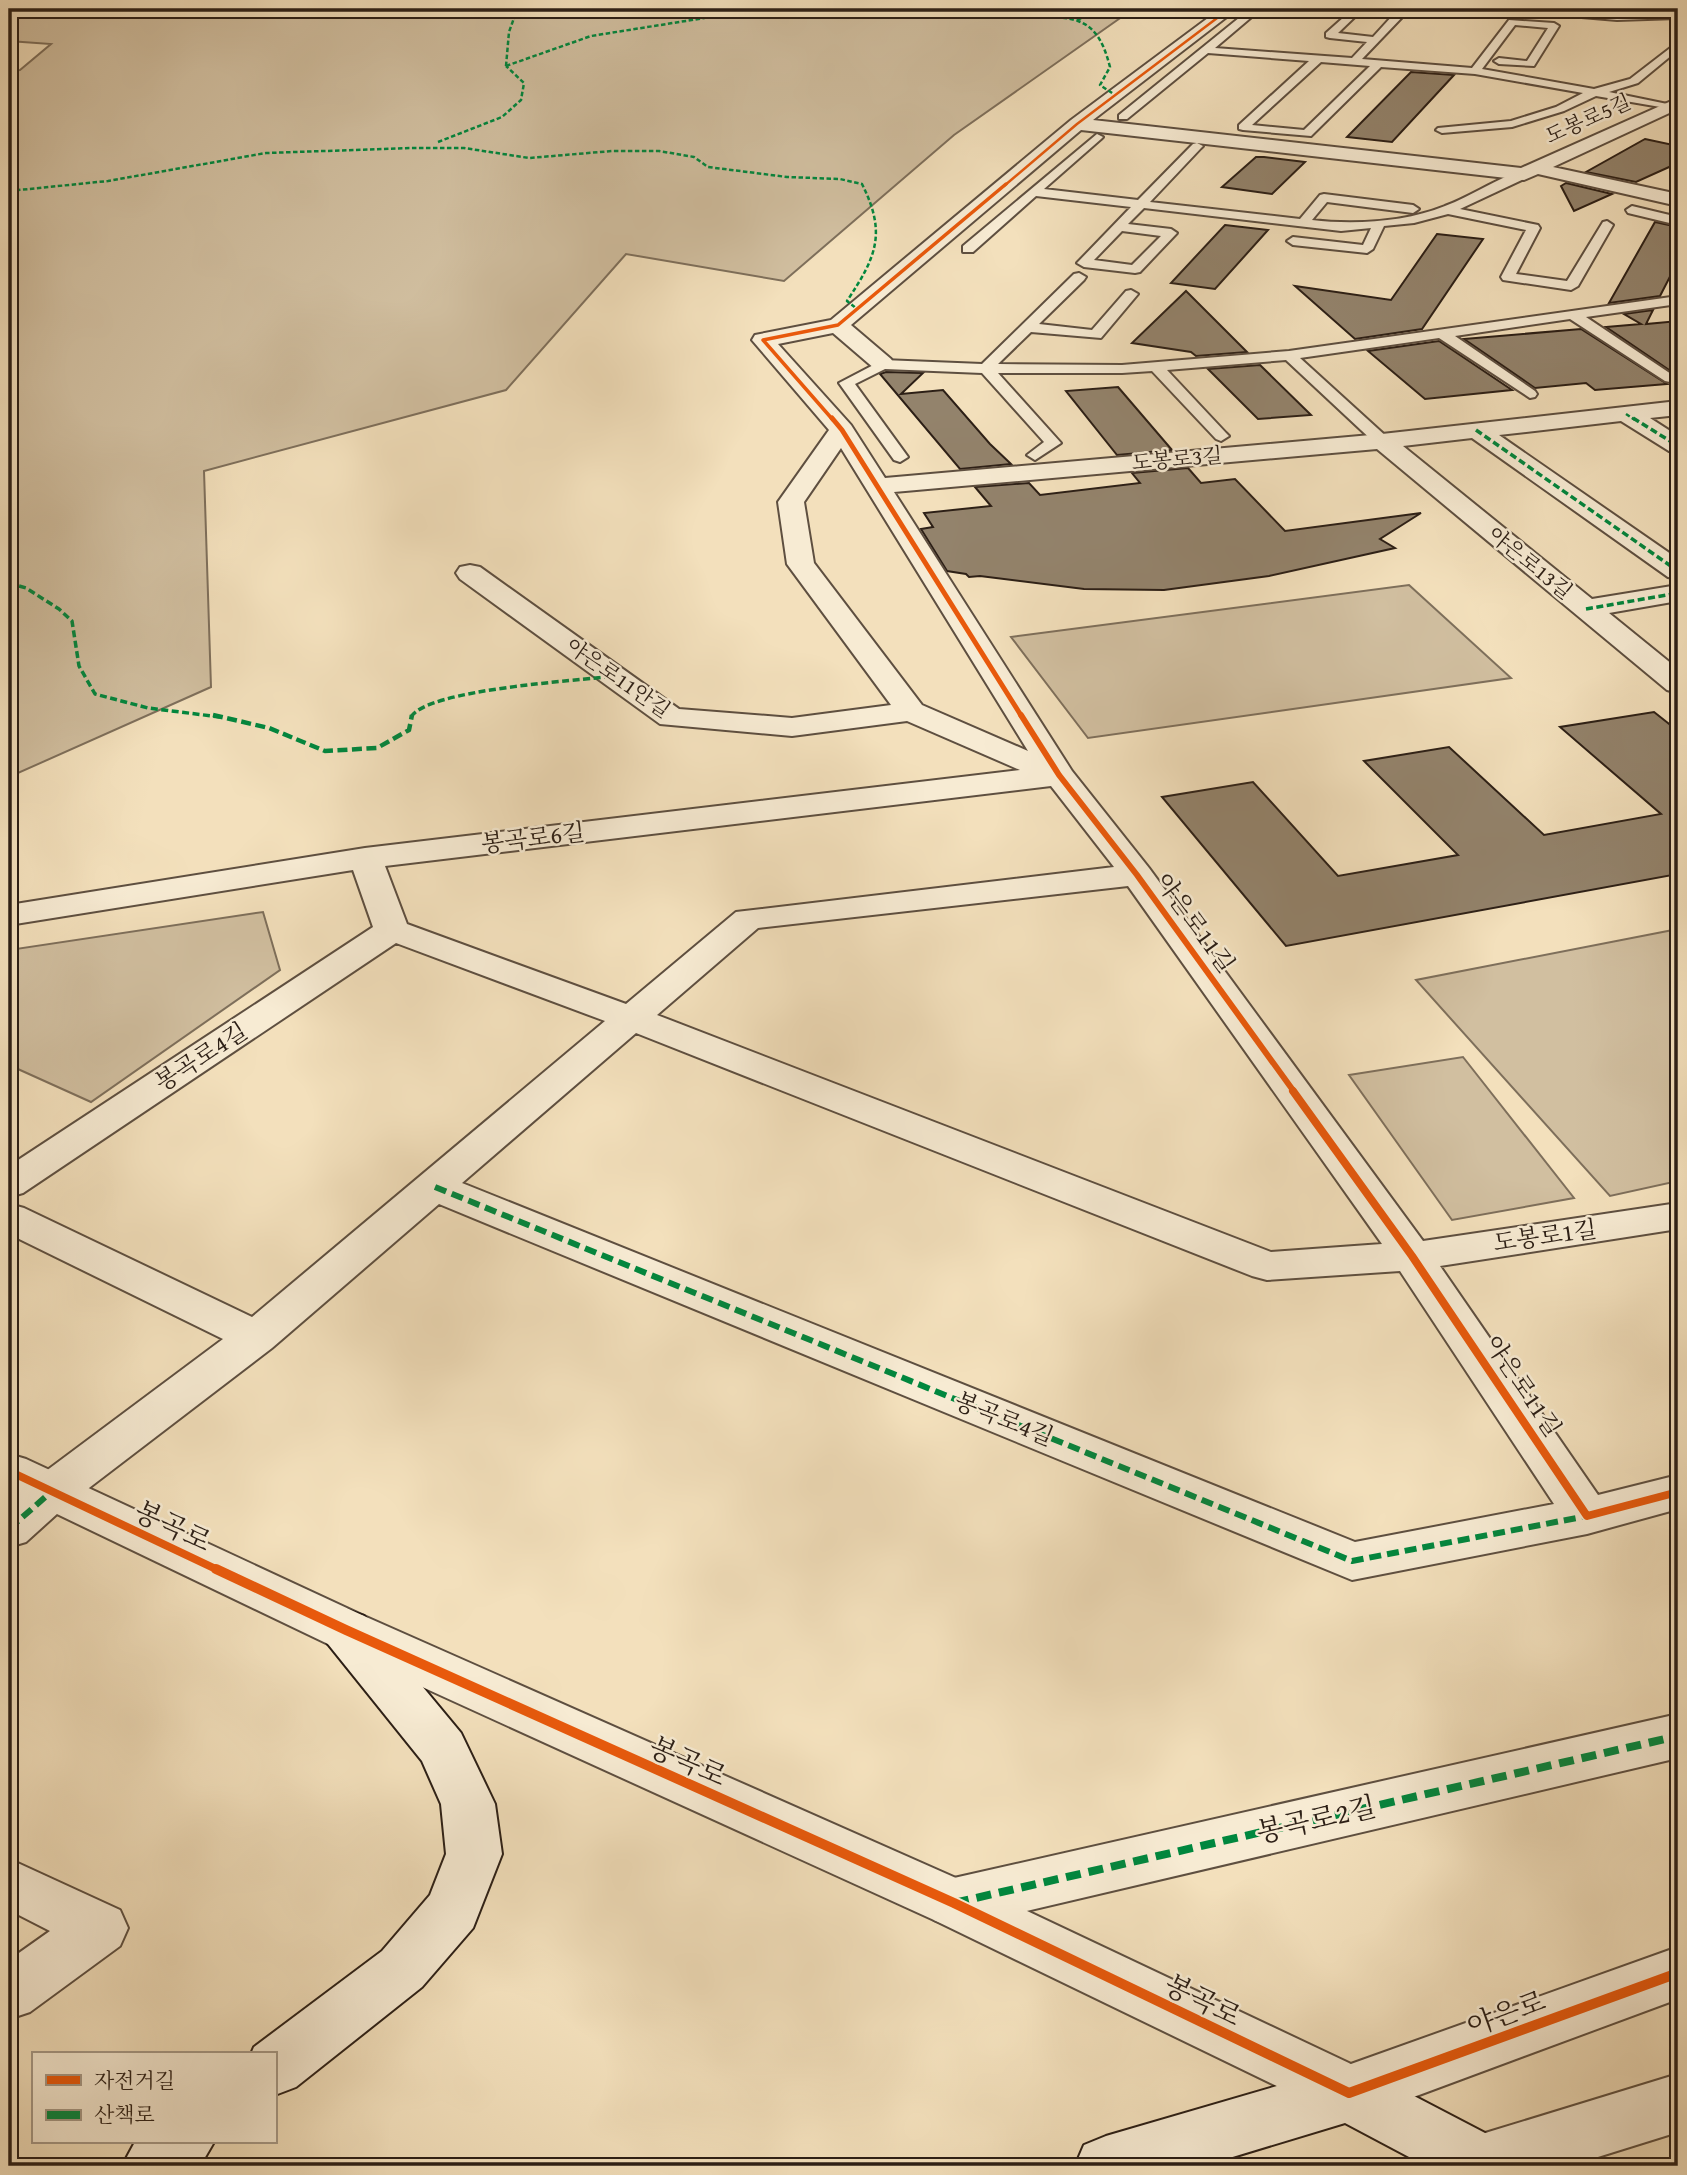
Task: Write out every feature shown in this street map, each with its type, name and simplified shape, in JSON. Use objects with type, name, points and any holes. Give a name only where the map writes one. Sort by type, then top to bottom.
[{"type":"street","points":[[883,364],[838,325],[1077,124],[1229,9]]},
{"type":"street","name":"도봉로5길","points":[[1530,171],[1675,105]]},
{"type":"street","points":[[1077,124],[1530,171]]},
{"type":"street","name":"도봉로5길","points":[[1530,171],[1678,200]]},
{"type":"street","name":"야은로11길","points":[[838,325],[762,340],[842,430],[1059,775],[1137,875],[1412,1256],[1587,1516]]},
{"type":"street","name":"도봉로3길","points":[[878,486],[1382,441],[1678,408]]},
{"type":"street","points":[[1626,414],[1678,446]]},
{"type":"street","points":[[842,430],[790,502],[801,564],[911,711],[1059,775]]},
{"type":"street","points":[[1476,430],[1678,570]]},
{"type":"street","name":"야은로13길","points":[[1382,441],[1678,684]]},
{"type":"street","name":"야은로11안길","points":[[470,573],[671,718],[792,727],[911,711]]},
{"type":"street","points":[[1586,609],[1678,593]]},
{"type":"street","name":"봉곡로6길","points":[[9,915],[365,858],[1059,775]]},
{"type":"street","points":[[365,858],[392,930],[631,1018],[1267,1266],[1412,1256]]},
{"type":"street","points":[[9,1529],[51,1492],[256,1337],[748,919],[1137,875]]},
{"type":"street","name":"봉곡로4길","points":[[9,1184],[392,930]]},
{"type":"street","name":"봉곡로4길","points":[[435,1187],[1352,1561],[1587,1516]]},
{"type":"street","name":"도봉로1길","points":[[1412,1256],[1678,1216]]},
{"type":"street","points":[[9,1217],[256,1337]]},
{"type":"street","name":"봉곡로","points":[[9,1471],[346,1630],[954,1903],[1349,2093],[1480,2166]]},
{"type":"street","points":[[1587,1516],[1678,1493]]},
{"type":"street","points":[[276,2066],[402,1969],[453,1910],[474,1854],[468,1804],[442,1748],[346,1630]]},
{"type":"street","name":"봉곡로2길","points":[[954,1903],[1678,1736]]},
{"type":"street","points":[[9,1883],[100,1928],[9,1993]]},
{"type":"street","name":"야은로","points":[[1106,2166],[1349,2093],[1678,1973]]},
{"type":"street","points":[[1480,2166],[1678,2103]]},
{"type":"street","points":[[153,2166],[180,2144]]},
{"type":"lane","points":[[1123,117],[1256,9]]},
{"type":"lane","points":[[1358,9],[1330,35],[1375,40]]},
{"type":"lane","points":[[1354,62],[1402,12],[1371,9]]},
{"type":"lane","points":[[1529,10],[1617,17],[1678,15]]},
{"type":"lane","points":[[1475,71],[1483,60],[1512,22],[1554,26],[1530,64],[1483,60]]},
{"type":"lane","points":[[1442,130],[1512,124],[1560,109],[1595,92],[1634,81],[1678,45]]},
{"type":"lane","points":[[1205,50],[1475,71],[1675,105]]},
{"type":"lane","points":[[1318,58],[1243,127],[1307,134],[1378,64]]},
{"type":"lane","points":[[968,249],[1097,137]]},
{"type":"lane","points":[[1119,227],[1171,233],[1135,269],[1084,262],[1197,146]]},
{"type":"lane","points":[[1034,192],[1342,227],[1414,219],[1444,211],[1530,171]]},
{"type":"lane","points":[[1303,223],[1324,198],[1444,211],[1534,228],[1508,277],[1571,286],[1607,225]]},
{"type":"lane","points":[[1632,210],[1678,220]]},
{"type":"lane","points":[[1293,241],[1367,249],[1379,223]]},
{"type":"lane","points":[[986,368],[1079,277]]},
{"type":"lane","points":[[1028,327],[1096,335],[1131,294]]},
{"type":"lane","points":[[900,457],[846,383],[883,364],[1122,369],[1289,355],[1678,300]]},
{"type":"lane","points":[[1573,315],[1670,378]]},
{"type":"lane","points":[[1441,333],[1530,394]]},
{"type":"lane","points":[[1289,355],[1382,441]]},
{"type":"lane","points":[[1155,366],[1221,436]]},
{"type":"lane","points":[[986,368],[1052,443],[1035,455]]},
{"type":"shaded area","points":[[32,9],[1133,9],[954,135],[784,281],[626,254],[506,390],[204,471],[211,687],[9,777],[9,71],[20,70],[51,44],[9,41],[9,23]]},
{"type":"shaded area","points":[[1409,585],[1511,678],[1088,738],[1011,637]]},
{"type":"shaded area","points":[[263,912],[280,970],[91,1102],[9,1065],[9,950]]},
{"type":"shaded area","points":[[1678,929],[1678,1181],[1610,1196],[1416,980]]},
{"type":"shaded area","points":[[1463,1057],[1574,1198],[1452,1220],[1349,1075]]},
{"type":"building","points":[[1411,72],[1454,75],[1392,142],[1347,137]]},
{"type":"building","points":[[1645,139],[1678,146],[1678,163],[1636,182],[1586,172]]},
{"type":"building","points":[[1256,157],[1305,162],[1272,194],[1222,187]]},
{"type":"building","points":[[1566,183],[1612,194],[1574,211],[1561,186]]},
{"type":"building","points":[[1655,222],[1678,227],[1678,261],[1660,296],[1609,303]]},
{"type":"building","points":[[1225,225],[1268,230],[1215,289],[1171,283]]},
{"type":"building","points":[[1437,234],[1483,239],[1422,329],[1355,339],[1295,286],[1391,300]]},
{"type":"building","points":[[1186,291],[1247,352],[1196,356],[1191,352],[1132,343]]},
{"type":"building","points":[[1653,310],[1646,324],[1678,321],[1678,376],[1606,327],[1641,324],[1624,314]]},
{"type":"building","points":[[1581,329],[1667,384],[1595,390],[1586,383],[1535,388],[1464,339]]},
{"type":"building","points":[[1439,341],[1512,390],[1425,399],[1368,351]]},
{"type":"building","points":[[1260,365],[1311,415],[1258,419],[1208,369]]},
{"type":"building","points":[[923,373],[901,394],[943,390],[1011,464],[960,469],[880,374]]},
{"type":"building","points":[[1118,387],[1172,450],[1117,455],[1066,391]]},
{"type":"building","points":[[1188,468],[1201,483],[1235,479],[1285,531],[1421,513],[1380,539],[1395,548],[1269,576],[1164,590],[1084,589],[980,576],[969,577],[966,574],[947,571],[921,529],[933,527],[924,513],[991,506],[975,487],[1029,483],[1040,495],[1140,483],[1132,473]]},
{"type":"building","points":[[1654,712],[1678,731],[1678,874],[1286,946],[1162,797],[1253,782],[1338,876],[1458,855],[1364,761],[1449,747],[1544,835],[1661,814],[1560,727]]},
{"type":"marked path","points":[[506,66],[509,32],[514,18],[533,9]]},
{"type":"marked path","points":[[727,9],[814,18],[989,16],[1077,20],[1091,29],[1103,44],[1110,67],[1100,85],[1115,95]]},
{"type":"marked path","points":[[1077,20],[1102,9]]},
{"type":"marked path","points":[[506,66],[591,36],[736,13]]},
{"type":"marked path","points":[[438,142],[502,117],[521,100],[524,83],[506,66]]},
{"type":"marked path","points":[[9,191],[108,181],[266,153],[464,148],[529,158],[612,151],[659,151],[694,157],[708,167],[787,177],[840,179],[862,184],[876,217],[877,231],[872,258],[847,301],[857,309]]},
{"type":"marked path","points":[[1626,414],[1678,446]]},
{"type":"marked path","points":[[1476,430],[1678,571]]},
{"type":"marked path","points":[[9,583],[26,588],[59,609],[72,621],[79,666],[95,694],[148,708],[204,713],[269,728],[325,751],[377,748],[409,730],[415,712],[433,702],[481,692],[614,676]]},
{"type":"marked path","points":[[1586,609],[1678,593]]},
{"type":"marked path","points":[[435,1187],[1352,1561],[1587,1516]]},
{"type":"marked path","points":[[9,1529],[51,1492]]},
{"type":"marked path","points":[[954,1903],[1678,1736]]},
{"type":"cycle path","points":[[1229,9],[1077,124],[838,325],[763,340],[842,430],[1059,775],[1137,875],[1412,1256],[1587,1516],[1678,1492]]},
{"type":"cycle path","points":[[9,1471],[346,1630],[954,1903],[1349,2093],[1678,1973]]}]
